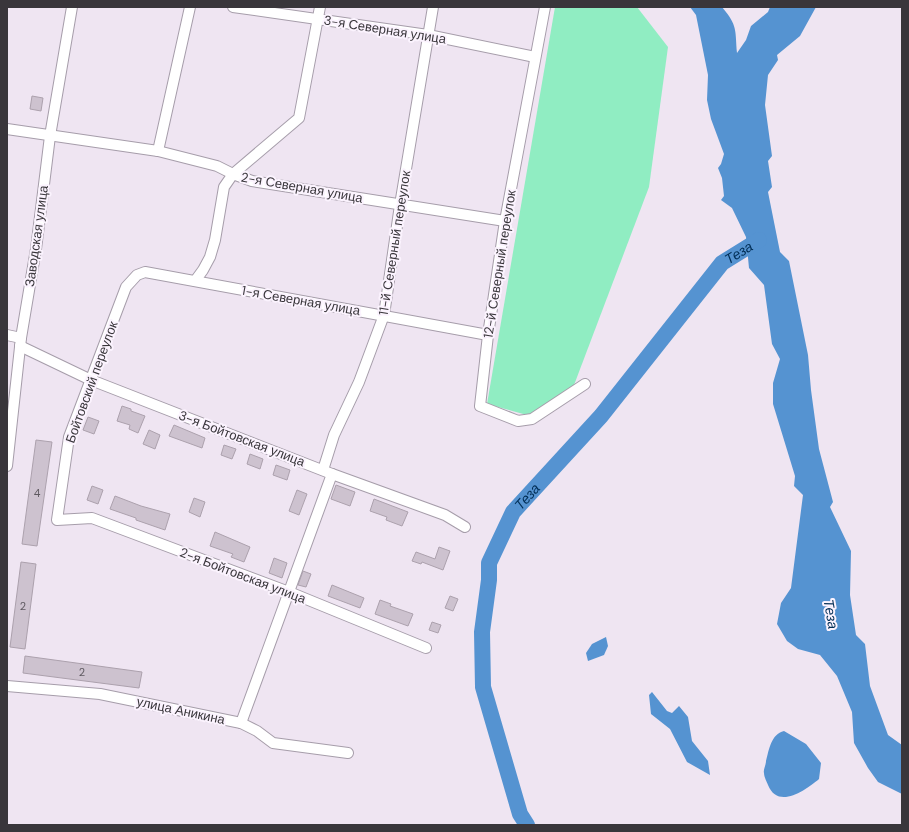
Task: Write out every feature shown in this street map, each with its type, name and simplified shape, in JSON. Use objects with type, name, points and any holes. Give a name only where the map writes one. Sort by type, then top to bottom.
[{"type":"street","name":"Заводская улица","points":[[7,466],[20,342],[36,249],[50,136],[72,7]]},
{"type":"street","points":[[158,151],[190,7]]},
{"type":"street","name":"3-я Северная улица","points":[[233,7],[428,35],[535,57]]},
{"type":"street","points":[[195,281],[210,257],[215,240],[224,187],[233,174],[299,118],[319,19],[320,7]]},
{"type":"street","name":"11-й Северный переулок","points":[[241,723],[289,592],[327,472],[334,435],[359,382],[384,315],[400,205],[433,7]]},
{"type":"street","name":"12-й Северный переулок","points":[[545,7],[505,221],[488,335],[480,406],[518,421],[532,419],[585,384]]},
{"type":"street","name":"2-я Северная улица","points":[[7,129],[158,151],[217,166],[252,181],[505,221]]},
{"type":"street","name":"1-я Северная улица","points":[[137,275],[145,272],[488,335]]},
{"type":"street","name":"Бойтовский переулок","points":[[57,520],[68,442],[126,287],[137,275]]},
{"type":"street","points":[[7,335],[20,342]]},
{"type":"street","name":"3-я Бойтовская улица","points":[[20,342],[91,380],[327,472],[445,514],[465,527]]},
{"type":"street","name":"2-я Бойтовская улица","points":[[57,520],[92,518],[289,592],[426,648]]},
{"type":"street","name":"улица Аникина","points":[[7,686],[100,694],[241,723],[273,743],[348,753]]},
{"type":"green space","points":[[555,7],[637,7],[668,47],[649,187],[571,393],[534,417],[487,404]]},
{"type":"water","points":[[690,7],[722,7],[731,19],[735,28],[737,53],[746,40],[751,26],[768,12],[770,7],[816,7],[800,36],[777,55],[778,60],[768,75],[765,105],[772,156],[768,161],[772,187],[768,192],[780,252],[789,261],[808,355],[819,449],[833,502],[830,507],[851,551],[850,595],[856,635],[865,644],[870,686],[888,735],[902,745],[902,794],[878,782],[854,743],[852,712],[837,676],[820,655],[798,649],[787,641],[777,624],[781,603],[791,588],[803,495],[794,486],[795,476],[773,404],[773,383],[780,359],[772,344],[764,285],[749,268],[746,237],[732,208],[721,200],[724,196],[722,178],[718,168],[724,154],[711,119],[707,100],[708,75],[696,15]]},
{"type":"water","points":[[606,637],[608,646],[604,655],[588,661],[586,653],[592,644]]},
{"type":"water","points":[[652,692],[667,711],[672,713],[679,706],[688,717],[692,741],[708,761],[710,775],[687,762],[670,729],[651,714],[649,695]]},
{"type":"water","points":[[784,731],[806,744],[821,763],[819,779],[800,792],[792,796],[785,797],[778,796],[773,792],[764,776],[771,743],[776,735]]},
{"type":"building","points":[[32,96],[43,98],[41,111],[30,109]]},
{"type":"building","points":[[122,406],[145,416],[138,433],[129,429],[130,425],[117,421]]},
{"type":"building","points":[[88,417],[99,421],[94,434],[83,430]]},
{"type":"building","points":[[174,425],[205,438],[202,448],[169,436]]},
{"type":"building","points":[[149,430],[160,435],[155,449],[143,444]]},
{"type":"building","points":[[36,440],[52,442],[37,546],[22,544]]},
{"type":"building","points":[[224,445],[236,449],[232,459],[221,455]]},
{"type":"building","points":[[250,454],[263,459],[260,469],[247,464]]},
{"type":"building","points":[[276,465],[290,470],[287,480],[273,475]]},
{"type":"building","points":[[336,485],[355,492],[350,506],[331,499]]},
{"type":"building","points":[[92,486],[103,490],[98,504],[87,500]]},
{"type":"building","points":[[297,490],[307,494],[299,515],[289,511]]},
{"type":"building","points":[[115,496],[141,506],[170,514],[165,530],[110,509]]},
{"type":"building","points":[[194,498],[205,502],[200,517],[189,512]]},
{"type":"building","points":[[374,499],[408,512],[402,526],[386,520],[387,517],[370,511]]},
{"type":"building","points":[[215,532],[250,547],[244,562],[231,557],[233,554],[210,546]]},
{"type":"building","points":[[439,547],[450,551],[443,570],[422,562],[421,564],[412,561],[416,552],[435,559]]},
{"type":"building","points":[[274,558],[287,563],[282,578],[269,573]]},
{"type":"building","points":[[21,562],[36,564],[25,649],[10,647]]},
{"type":"building","points":[[303,571],[311,574],[306,587],[298,585]]},
{"type":"building","points":[[332,585],[364,598],[360,608],[328,596]]},
{"type":"building","points":[[450,596],[458,599],[453,611],[445,608]]},
{"type":"building","points":[[380,600],[391,604],[390,606],[413,614],[408,626],[375,614]]},
{"type":"building","points":[[432,622],[441,625],[438,633],[429,630]]},
{"type":"building","points":[[25,656],[142,672],[139,688],[23,673]]},
{"type":"waterway","name":"Теза","points":[[527,825],[520,814],[483,687],[482,632],[489,580],[489,563],[513,512],[601,416],[722,263],[759,240]]}]
